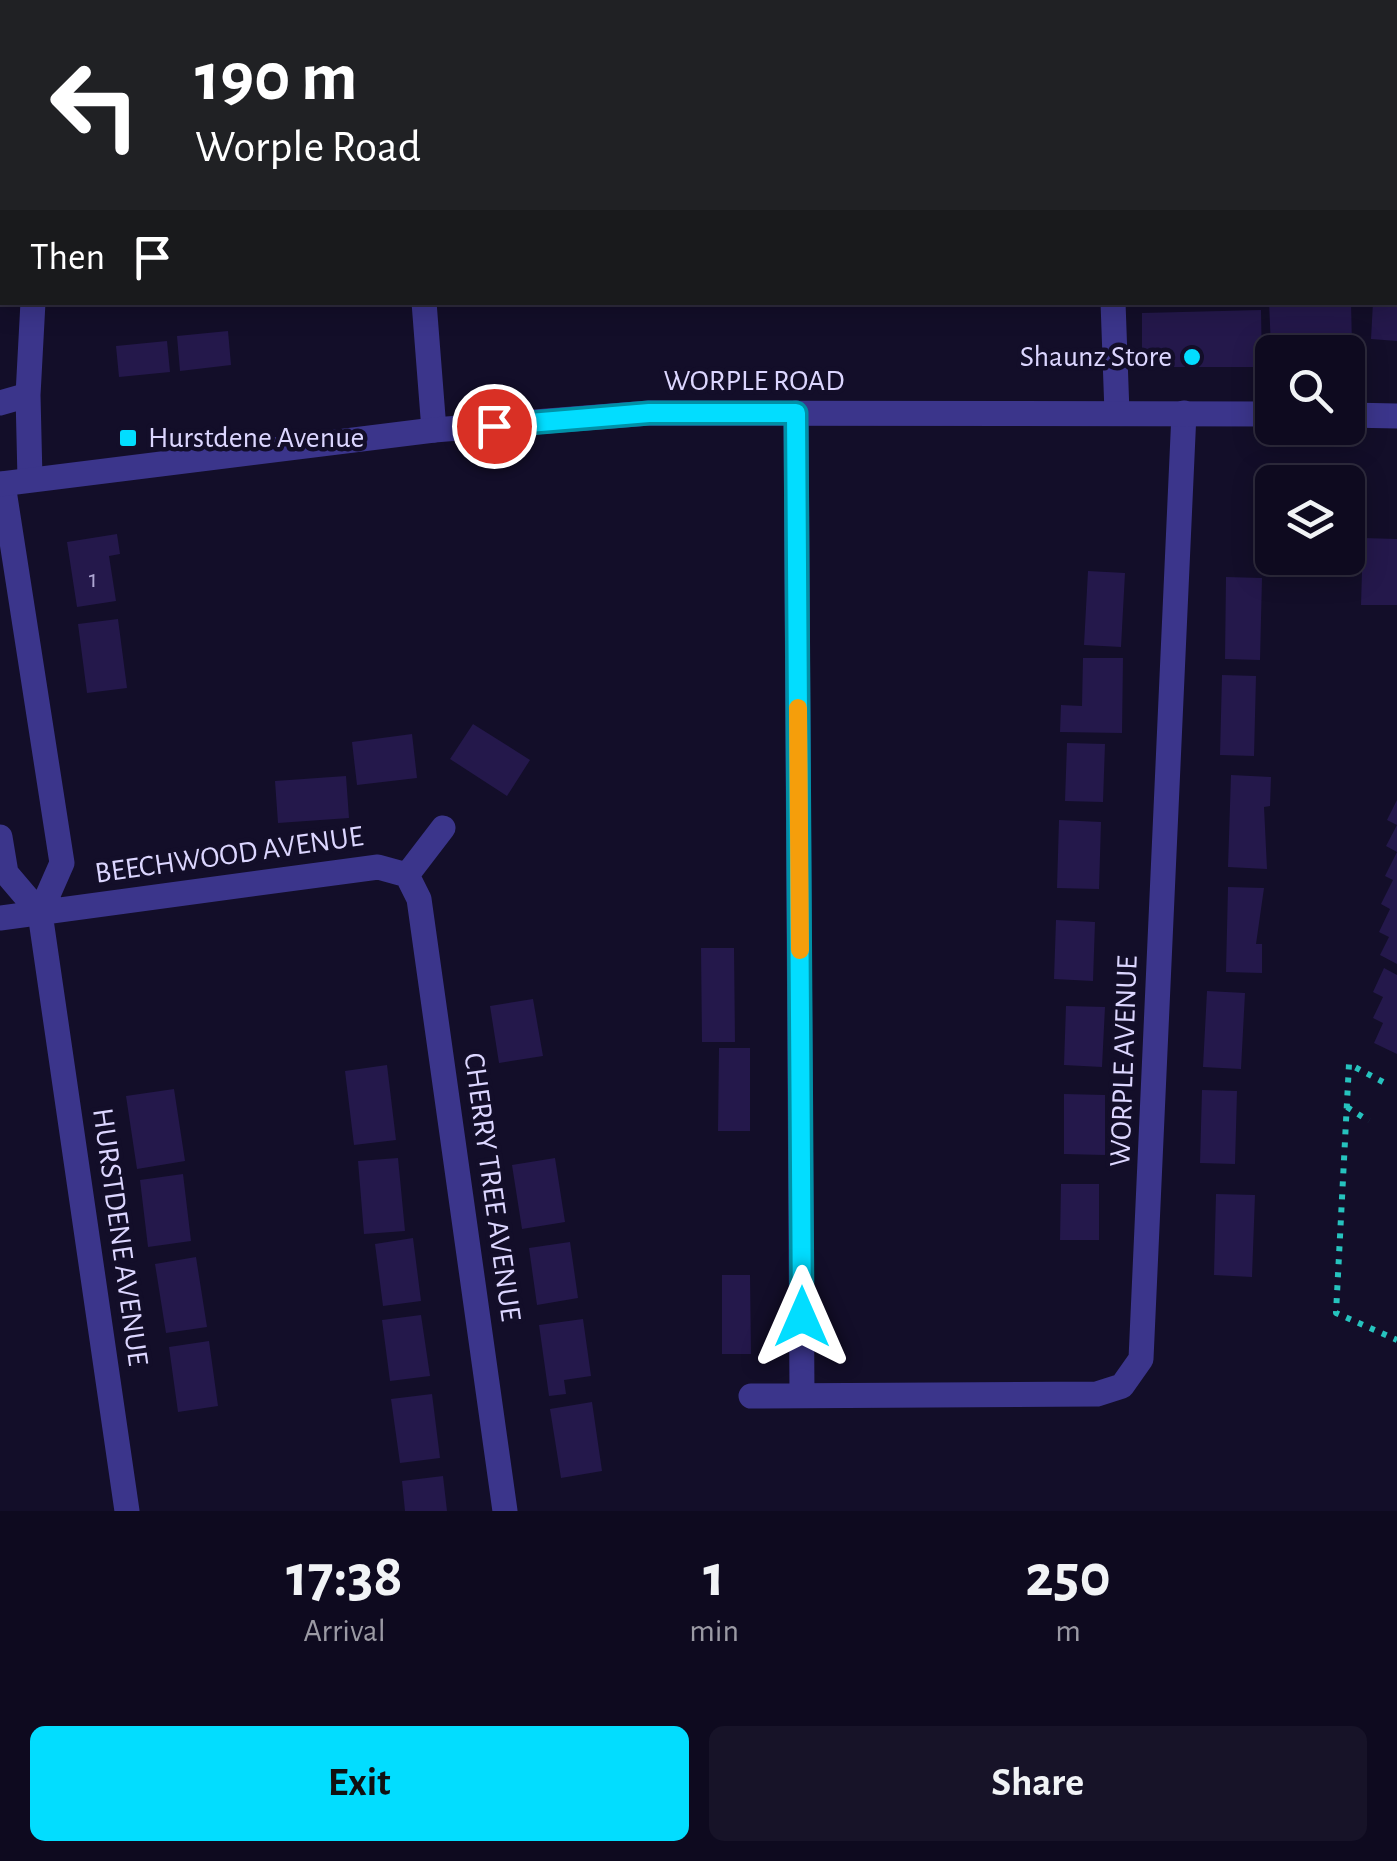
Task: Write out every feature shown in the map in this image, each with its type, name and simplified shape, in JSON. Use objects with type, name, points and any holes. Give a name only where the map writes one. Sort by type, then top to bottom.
[{"type":"street","points":[[30,479],[28,396],[34,305]]},
{"type":"street","points":[[424,305],[434,430]]},
{"type":"street","points":[[1113,305],[1117,413]]},
{"type":"street","points":[[0,403],[28,396]]},
{"type":"street","name":"WORPLE ROAD","points":[[2,484],[434,430],[649,413],[1255,414]]},
{"type":"street","points":[[796,413],[802,1396]]},
{"type":"street","name":"WORPLE AVENUE","points":[[751,1396],[1097,1394],[1122,1386],[1141,1359],[1184,413]]},
{"type":"street","points":[[1365,415],[1397,416]]},
{"type":"street","points":[[0,836],[6,873],[40,914],[62,863],[2,484]]},
{"type":"street","points":[[407,875],[443,828]]},
{"type":"street","name":"BEECHWOOD AVENUE","points":[[0,918],[378,867],[407,875]]},
{"type":"street","name":"CHERRY TREE AVENUE","points":[[407,875],[419,899],[506,1511]]},
{"type":"street","name":"HURSTDENE AVENUE","points":[[40,914],[127,1511]]},
{"type":"path","points":[[1383,1082],[1348,1064],[1336,1314],[1397,1340]]},
{"type":"path","points":[[1346,1106],[1370,1121]]},
{"type":"building","points":[[1269,305],[1351,305],[1352,335],[1270,335]]},
{"type":"building","points":[[1373,305],[1397,305],[1397,341],[1371,339]]},
{"type":"building","points":[[1261,310],[1261,335],[1255,335],[1255,367],[1142,367],[1142,313]]},
{"type":"building","points":[[228,331],[231,365],[180,371],[177,336]]},
{"type":"building","points":[[167,341],[170,372],[119,377],[116,346]]},
{"type":"building","points":[[117,534],[120,554],[109,556],[116,601],[77,607],[67,542]]},
{"type":"building","points":[[1365,538],[1397,539],[1397,605],[1361,605]]},
{"type":"building","points":[[1088,571],[1125,573],[1121,647],[1084,645]]},
{"type":"building","points":[[1226,577],[1262,578],[1260,660],[1225,659]]},
{"type":"building","points":[[118,619],[127,688],[87,693],[78,624]]},
{"type":"building","points":[[1083,658],[1123,658],[1122,733],[1060,732],[1061,705],[1082,706]]},
{"type":"building","points":[[1222,675],[1256,676],[1254,756],[1220,755]]},
{"type":"building","points":[[473,724],[530,760],[507,796],[450,759]]},
{"type":"building","points":[[412,734],[417,778],[357,785],[352,742]]},
{"type":"building","points":[[1067,743],[1105,744],[1103,802],[1065,801]]},
{"type":"building","points":[[1231,775],[1271,777],[1270,806],[1264,807],[1267,869],[1228,867]]},
{"type":"building","points":[[346,776],[349,818],[278,823],[275,781]]},
{"type":"building","points":[[1397,800],[1397,825],[1387,820]]},
{"type":"building","points":[[1059,820],[1101,822],[1099,889],[1057,888]]},
{"type":"building","points":[[1397,825],[1397,852],[1386,846]]},
{"type":"building","points":[[1397,852],[1397,964],[1380,955],[1389,937],[1379,932],[1390,909],[1381,904],[1393,880],[1385,876]]},
{"type":"building","points":[[1228,887],[1264,888],[1256,944],[1262,944],[1262,973],[1226,972]]},
{"type":"building","points":[[1056,920],[1095,922],[1093,981],[1054,979]]},
{"type":"building","points":[[701,948],[734,948],[735,1042],[702,1042]]},
{"type":"building","points":[[1384,968],[1397,975],[1397,1054],[1374,1043],[1383,1023],[1373,1018],[1383,997],[1373,992]]},
{"type":"building","points":[[1207,991],[1245,993],[1241,1069],[1203,1067]]},
{"type":"building","points":[[533,999],[543,1056],[499,1063],[490,1006]]},
{"type":"building","points":[[1066,1006],[1105,1007],[1102,1067],[1064,1065]]},
{"type":"building","points":[[719,1048],[750,1048],[750,1131],[718,1131]]},
{"type":"building","points":[[387,1065],[396,1140],[354,1145],[345,1071]]},
{"type":"building","points":[[174,1089],[185,1161],[137,1169],[126,1096]]},
{"type":"building","points":[[1202,1090],[1237,1091],[1235,1164],[1200,1163]]},
{"type":"building","points":[[1064,1094],[1105,1095],[1105,1155],[1064,1154]]},
{"type":"building","points":[[398,1158],[405,1231],[364,1234],[358,1161]]},
{"type":"building","points":[[555,1158],[565,1222],[522,1229],[512,1165]]},
{"type":"building","points":[[183,1174],[191,1241],[148,1247],[140,1180]]},
{"type":"building","points":[[1061,1184],[1099,1184],[1099,1240],[1060,1240]]},
{"type":"building","points":[[1216,1194],[1255,1195],[1252,1277],[1214,1275]]},
{"type":"building","points":[[413,1238],[421,1301],[383,1306],[375,1244]]},
{"type":"building","points":[[570,1242],[578,1298],[537,1305],[529,1248]]},
{"type":"building","points":[[196,1257],[207,1327],[166,1333],[155,1264]]},
{"type":"building","points":[[722,1275],[750,1275],[751,1354],[722,1354]]},
{"type":"building","points":[[421,1315],[430,1376],[390,1381],[382,1320]]},
{"type":"building","points":[[583,1319],[591,1376],[564,1380],[566,1394],[549,1396],[539,1325]]},
{"type":"building","points":[[209,1341],[218,1406],[178,1412],[169,1347]]},
{"type":"building","points":[[432,1394],[440,1458],[400,1463],[391,1399]]},
{"type":"building","points":[[592,1402],[602,1471],[561,1478],[550,1409]]},
{"type":"building","points":[[443,1476],[447,1511],[405,1511],[402,1481]]},
{"type":"slow traffic","points":[[798,708],[800,950]]},
{"type":"place","name":"Shaunz Store","points":[[1192,357]]},
{"type":"place","name":"Hurstdene Avenue","points":[[128,438]]},
{"type":"route","points":[[494,426],[649,413],[796,413],[802,1317]]}]
